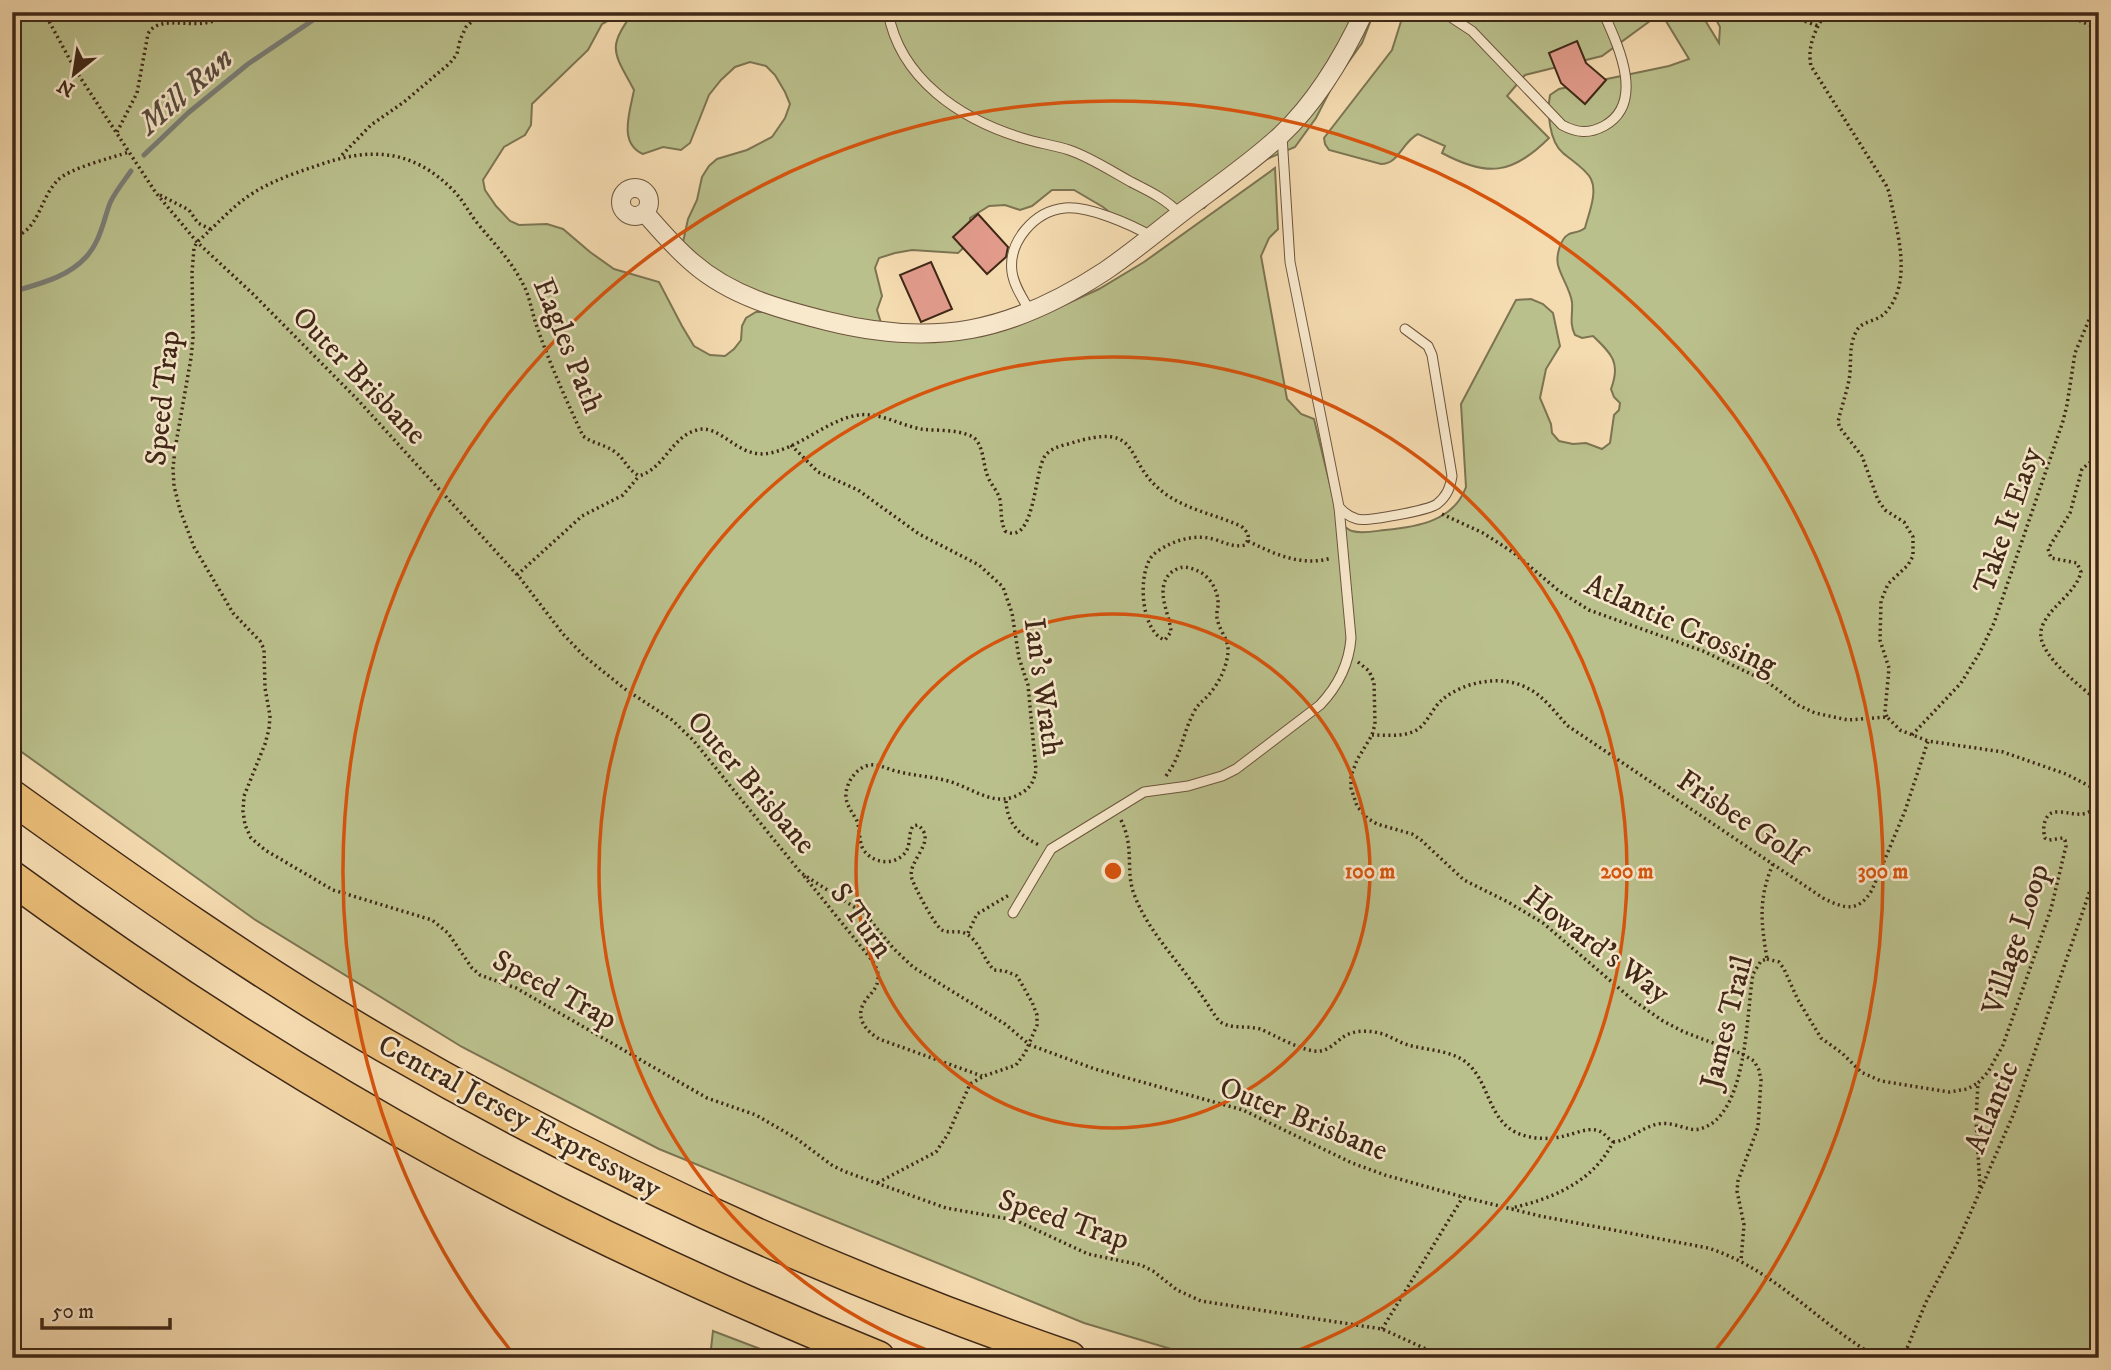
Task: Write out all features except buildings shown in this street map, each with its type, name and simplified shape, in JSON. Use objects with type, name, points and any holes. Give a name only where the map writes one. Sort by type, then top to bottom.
[{"type":"highway","name":"Central Jersey Expressway","points":[[12,797],[128,881],[247,960],[382,1044],[482,1101],[569,1147],[802,1256],[915,1302],[1069,1358]]},
{"type":"highway","points":[[12,878],[85,932],[222,1023],[352,1103],[444,1155],[669,1268],[878,1358]]},
{"type":"street","points":[[645,213],[681,252],[709,275],[745,296],[778,309],[849,326],[926,335],[984,327],[1030,311],[1106,270],[1282,135],[1324,82],[1364,12]]},
{"type":"lane","points":[[888,12],[890,26],[905,60],[939,97],[1006,132],[1076,153],[1166,200],[1180,214]]},
{"type":"lane","points":[[1443,12],[1472,31],[1556,120],[1571,130],[1589,132],[1613,120],[1626,99],[1622,61],[1603,12]]},
{"type":"lane","points":[[1013,913],[1051,849],[1139,794],[1208,781],[1245,763],[1320,705],[1338,682],[1348,658],[1351,638],[1339,507],[1290,262],[1282,135]]},
{"type":"lane","points":[[1030,311],[1015,282],[1012,260],[1020,236],[1038,218],[1058,209],[1073,208],[1125,222],[1151,236]]},
{"type":"lane","points":[[1339,507],[1350,516],[1361,520],[1429,509],[1448,492],[1452,476],[1432,355],[1428,346],[1405,330]]},
{"type":"path","name":"Outer Brisbane","points":[[44,12],[76,71],[116,133],[156,193],[197,242],[253,294],[357,399],[517,575],[563,634],[584,656],[625,689],[672,720],[693,740],[801,873],[865,914],[913,967],[1005,1024],[1030,1045],[1095,1069],[1243,1110],[1352,1163],[1385,1175],[1509,1208],[1626,1234],[1708,1248],[1730,1255],[1776,1282],[1879,1358]]},
{"type":"path","points":[[116,133],[137,93],[148,34],[152,27],[160,24],[213,22],[230,12]]},
{"type":"path","points":[[341,157],[371,125],[404,102],[450,63],[457,54],[466,27],[482,12]]},
{"type":"path","points":[[1779,12],[1818,26]]},
{"type":"path","points":[[1827,12],[1818,26],[1809,50],[1811,66],[1886,185],[1902,273],[1888,310],[1881,318],[1864,324],[1855,333],[1850,376],[1838,422],[1862,456],[1878,500],[1885,510],[1904,522],[1913,537],[1913,556],[1909,565],[1888,584],[1881,601],[1880,640],[1889,668],[1885,712],[1900,730],[1927,741],[2003,752],[2066,774],[2099,790]]},
{"type":"path","points":[[2065,12],[2099,29]]},
{"type":"path","points":[[12,238],[28,231],[51,189],[64,176],[129,152]]},
{"type":"path","name":"Eagles Path","points":[[197,242],[252,194],[341,157],[374,153],[404,158],[424,168],[452,189],[513,266],[526,290],[536,324],[583,436],[614,451],[625,465],[639,476]]},
{"type":"path","points":[[156,193],[188,210],[198,223],[212,230]]},
{"type":"path","name":"Speed Trap","points":[[197,242],[192,256],[191,358],[173,468],[174,486],[194,547],[233,613],[260,641],[264,649],[265,688],[270,716],[265,744],[244,796],[245,825],[251,838],[265,850],[333,890],[432,920],[448,933],[472,968],[480,975],[516,988],[707,1098],[756,1115],[797,1139],[834,1166],[946,1208],[1015,1220],[1088,1254],[1141,1265],[1177,1290],[1201,1301],[1382,1329],[1446,1358]]},
{"type":"path","name":"Take It Easy","points":[[1911,735],[1961,682],[1980,652],[1994,622],[2065,413],[2075,353],[2099,296]]},
{"type":"path","points":[[517,575],[582,516],[623,495],[639,476],[653,468],[684,436],[697,430],[709,429],[742,450],[755,454],[768,454],[855,415],[969,435],[979,444],[988,477],[1000,498],[1000,517],[1005,531],[1014,534],[1026,524],[1031,513],[1040,466],[1049,452],[1092,436],[1106,435],[1124,441],[1151,480],[1163,492],[1189,508],[1241,526],[1248,532],[1248,541],[1238,547],[1210,538],[1183,540],[1161,548],[1147,567],[1143,579],[1143,596],[1147,616],[1157,635],[1166,640],[1171,632],[1163,592],[1164,583],[1167,576],[1182,567],[1194,569],[1210,581],[1218,602],[1217,621],[1228,646],[1223,671],[1210,694],[1194,711],[1175,761],[1163,779],[1150,790]]},
{"type":"path","name":"Ian's Wrath","points":[[791,445],[818,472],[858,490],[919,534],[979,565],[1003,587],[1012,613],[1017,650],[1028,685],[1036,770],[1030,787],[1006,800]]},
{"type":"path","points":[[2099,455],[2082,469],[2070,513],[2048,549],[2051,558],[2077,563],[2081,572],[2079,580],[2049,615],[2040,633],[2042,643],[2056,664],[2099,702]]},
{"type":"path","name":"Atlantic Crossing","points":[[1429,509],[1483,533],[1523,561],[1559,592],[1589,610],[1703,651],[1759,678],[1798,705],[1815,713],[1848,720],[1887,717]]},
{"type":"path","points":[[1248,541],[1274,553],[1305,561],[1327,559],[1343,550]]},
{"type":"path","name":"Howard's Way","points":[[1348,658],[1360,662],[1369,671],[1374,682],[1375,724],[1351,776],[1351,788],[1357,806],[1367,818],[1377,824],[1412,834],[1464,880],[1543,923],[1634,1001],[1663,1021],[1742,1054]]},
{"type":"path","name":"Frisbee Golf","points":[[1372,735],[1406,734],[1418,730],[1441,700],[1454,692],[1497,680],[1514,682],[1536,694],[1568,726],[1773,864],[1835,904],[1856,907],[1865,902],[1872,890],[1905,811],[1927,741]]},
{"type":"path","points":[[877,1183],[936,1152],[974,1081],[1016,1065],[1030,1045],[1037,1025],[1037,1015],[1017,976],[994,970],[967,934],[959,931],[948,932],[937,926],[912,879],[911,870],[924,842],[922,828],[913,826],[908,848],[896,860],[886,862],[868,856],[846,801],[848,785],[860,769],[869,765],[951,781],[990,797],[1006,800],[1007,813],[1013,826],[1036,844],[1051,849]]},
{"type":"path","name":"Village Loop","points":[[1978,1083],[1988,1072],[2003,1045],[2051,909],[2066,846],[2063,838],[2045,838],[2044,822],[2054,812],[2082,814],[2099,802]]},
{"type":"path","points":[[1115,809],[1129,842],[1133,893],[1160,942],[1219,1021],[1257,1028],[1316,1051],[1331,1047],[1347,1035],[1367,1031],[1408,1045],[1450,1054],[1471,1066],[1500,1120],[1519,1134],[1548,1138],[1599,1130],[1613,1142],[1598,1167],[1569,1188],[1530,1204],[1509,1208]]},
{"type":"path","name":"James Trail","points":[[1613,1142],[1619,1142],[1647,1127],[1659,1124],[1676,1124],[1696,1130],[1714,1121],[1725,1109],[1737,1087],[1753,974],[1761,961],[1767,959],[1761,926],[1761,904],[1765,883],[1773,864]]},
{"type":"path","name":"Atlantic","points":[[1903,1358],[1926,1302],[1956,1246],[2014,1113],[2099,864]]},
{"type":"path","name":"S Turn","points":[[801,873],[876,968],[878,982],[862,1006],[860,1014],[865,1028],[879,1039],[984,1076]]},
{"type":"path","points":[[967,934],[977,914],[1021,889],[1033,878]]},
{"type":"path","points":[[1767,959],[1779,962],[1784,969],[1798,1000],[1821,1038],[1842,1053],[1861,1072],[1881,1081],[1949,1092],[1967,1089],[1978,1083]]},
{"type":"path","points":[[1741,1261],[1744,1225],[1737,1191],[1738,1181],[1758,1127],[1761,1080],[1754,1061],[1742,1054]]},
{"type":"path","points":[[1978,1083],[1976,1120],[1980,1187]]},
{"type":"path","points":[[1382,1329],[1463,1197]]},
{"type":"green space","points":[[12,12],[619,12],[602,24],[588,50],[532,104],[531,125],[525,135],[504,147],[483,180],[485,190],[510,221],[519,225],[547,224],[563,229],[614,269],[659,282],[694,346],[710,355],[725,356],[734,349],[741,340],[742,326],[746,318],[756,312],[766,312],[816,327],[878,338],[1040,316],[1099,289],[1144,262],[1275,168],[1278,229],[1269,238],[1261,256],[1287,399],[1301,414],[1314,419],[1339,522],[1350,530],[1364,532],[1422,524],[1444,515],[1460,498],[1466,487],[1461,404],[1516,300],[1531,299],[1543,304],[1553,313],[1560,346],[1546,369],[1540,398],[1552,433],[1559,441],[1586,443],[1602,449],[1610,443],[1614,415],[1619,410],[1620,403],[1611,389],[1615,366],[1610,354],[1593,336],[1582,338],[1575,335],[1571,297],[1559,270],[1558,261],[1559,248],[1566,236],[1585,228],[1593,197],[1593,185],[1586,172],[1558,148],[1549,118],[1550,95],[1559,89],[1669,66],[1689,59],[1661,13],[1602,56],[1525,75],[1507,96],[1549,138],[1536,150],[1511,165],[1486,169],[1472,166],[1442,153],[1445,146],[1418,134],[1387,163],[1381,164],[1329,150],[1324,138],[1392,50],[1404,12],[1700,12],[1719,43],[1720,27],[1712,12],[2099,12],[2099,1358],[1201,1358],[1084,1323],[659,1149],[462,1047],[254,919],[12,745]]},
{"type":"green space","points":[[634,12],[1374,12],[1362,43],[1335,81],[1316,118],[1295,147],[1239,171],[1204,208],[1188,211],[1156,235],[1124,224],[1103,207],[1074,190],[1052,190],[1032,206],[1020,210],[1005,205],[989,206],[970,218],[969,237],[958,253],[912,250],[879,258],[875,268],[882,296],[877,310],[881,323],[842,327],[771,302],[693,257],[683,242],[702,177],[709,166],[717,159],[747,150],[772,137],[785,118],[790,104],[775,75],[766,66],[750,62],[735,67],[709,95],[690,143],[681,150],[663,147],[643,154],[635,149],[628,135],[628,117],[634,90],[616,51],[619,34]]},
{"type":"green space","points":[[713,1331],[784,1358],[710,1358]]},
{"type":"waterway","name":"Mill Run","points":[[144,155],[188,113],[248,64],[325,12]]},
{"type":"waterway","name":"Mill Run","points":[[12,292],[61,275],[86,257],[98,238],[112,199],[131,171]]}]
